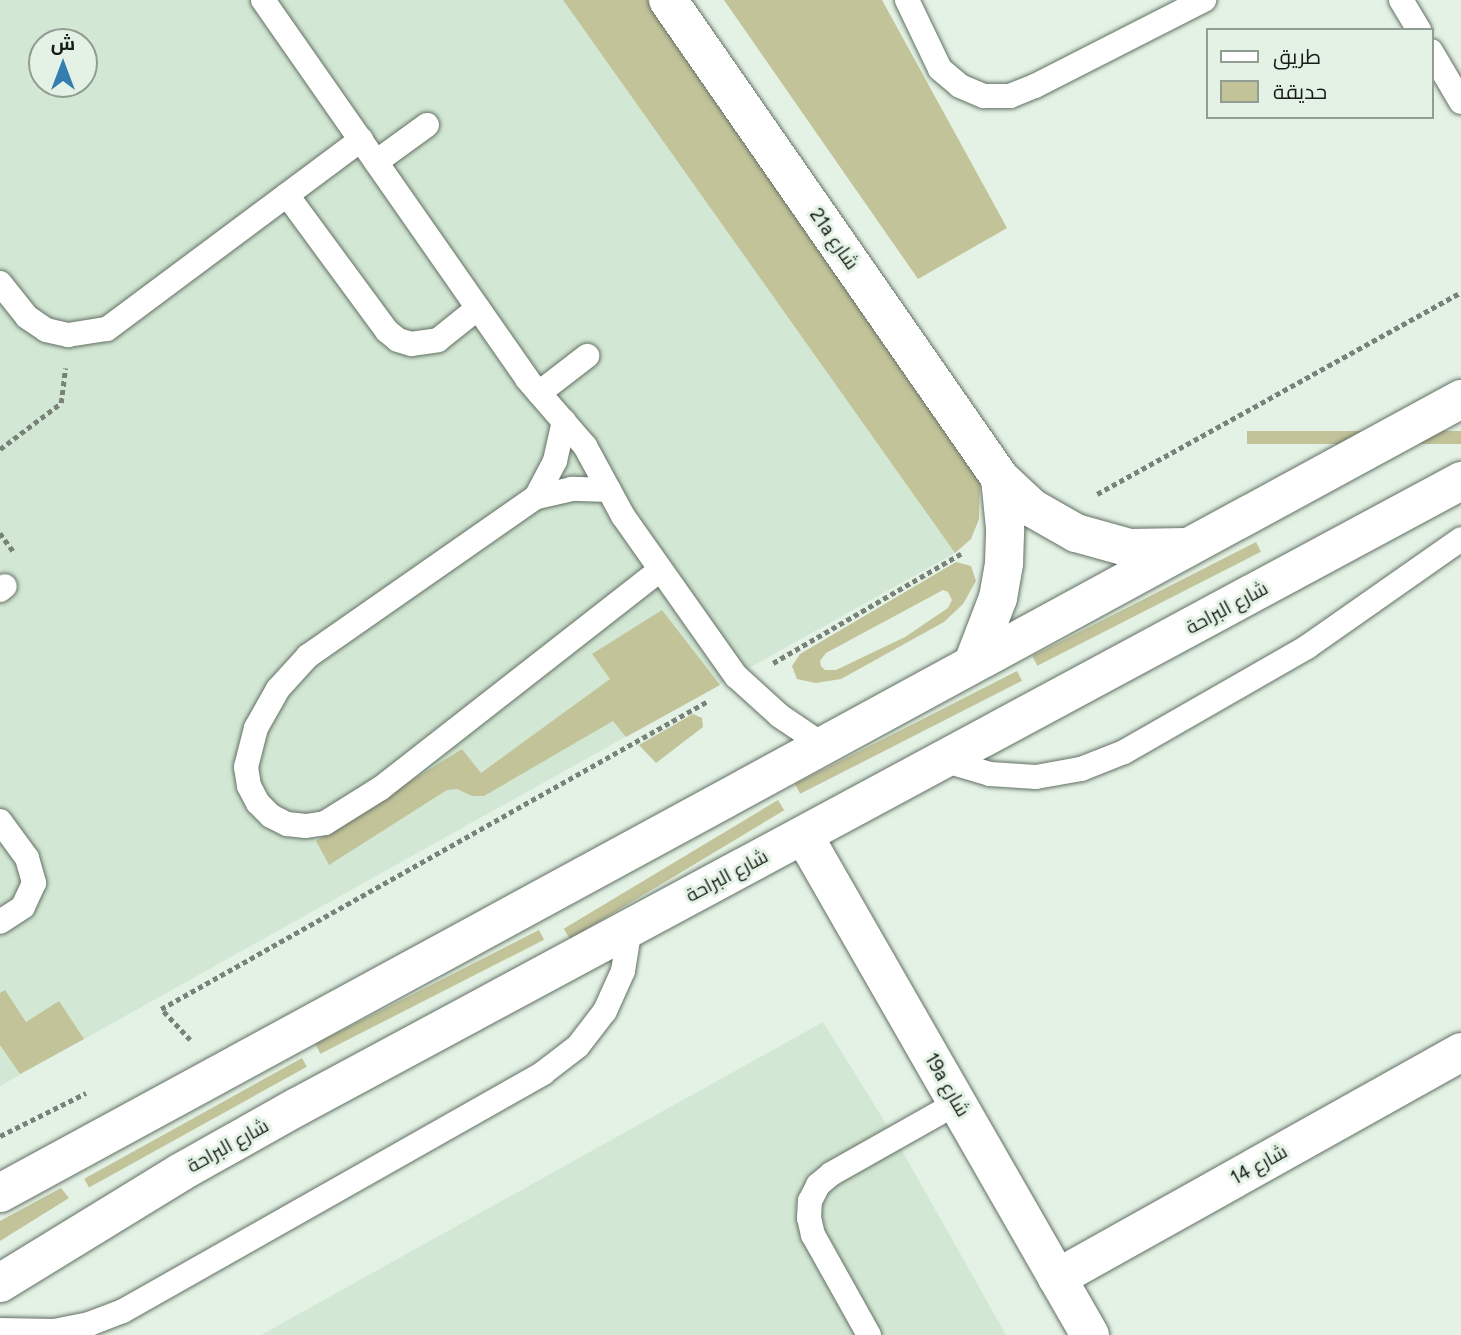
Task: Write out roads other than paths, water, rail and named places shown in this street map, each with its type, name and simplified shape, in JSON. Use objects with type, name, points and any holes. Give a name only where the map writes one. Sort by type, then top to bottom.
[{"type":"street","name":"21a شارع","points":[[668,0],[1000,478],[1015,494],[1050,520],[1102,542],[1158,549],[1186,547]]},
{"type":"street","points":[[0,1193],[1461,399]]},
{"type":"street","name":"21a شارع","points":[[974,663],[998,598],[1005,528],[1000,478]]},
{"type":"street","name":"شارع البراحة","points":[[0,1283],[181,1172],[630,927],[946,761],[1461,481]]},
{"type":"street","name":"19a شارع","points":[[804,835],[1090,1335]]},
{"type":"street","name":"شارع 14","points":[[1057,1278],[1461,1052]]},
{"type":"lane","points":[[263,0],[539,393],[585,446],[609,490],[660,570],[742,682],[780,716],[823,745]]},
{"type":"lane","points":[[907,0],[940,69],[960,86],[984,96],[1010,96],[1035,86],[1204,0]]},
{"type":"lane","points":[[1401,0],[1418,28]]},
{"type":"lane","points":[[1433,54],[1461,102]]},
{"type":"lane","points":[[376,162],[427,125]]},
{"type":"lane","points":[[0,283],[27,317],[46,330],[68,335],[107,329],[360,140]]},
{"type":"lane","points":[[288,195],[387,331],[398,340],[411,344],[438,340],[478,308]]},
{"type":"lane","points":[[539,393],[587,356]]},
{"type":"lane","points":[[536,497],[555,461],[564,421]]},
{"type":"lane","points":[[609,490],[572,489],[536,497],[308,656],[278,689],[256,728],[246,767],[249,786],[258,803],[271,816],[288,824],[306,826],[325,823],[354,806],[660,570]]},
{"type":"lane","points":[[946,761],[990,774],[1036,777],[1081,769],[1124,752],[1307,647],[1461,539]]},
{"type":"lane","points":[[0,821],[27,859],[34,883],[23,907],[0,922]]},
{"type":"lane","points":[[0,1330],[54,1331],[89,1324],[123,1311],[543,1073],[578,1046],[606,1011],[623,971],[630,927]]},
{"type":"lane","points":[[869,1335],[813,1235],[808,1218],[810,1201],[818,1185],[831,1174],[957,1102]]}]
